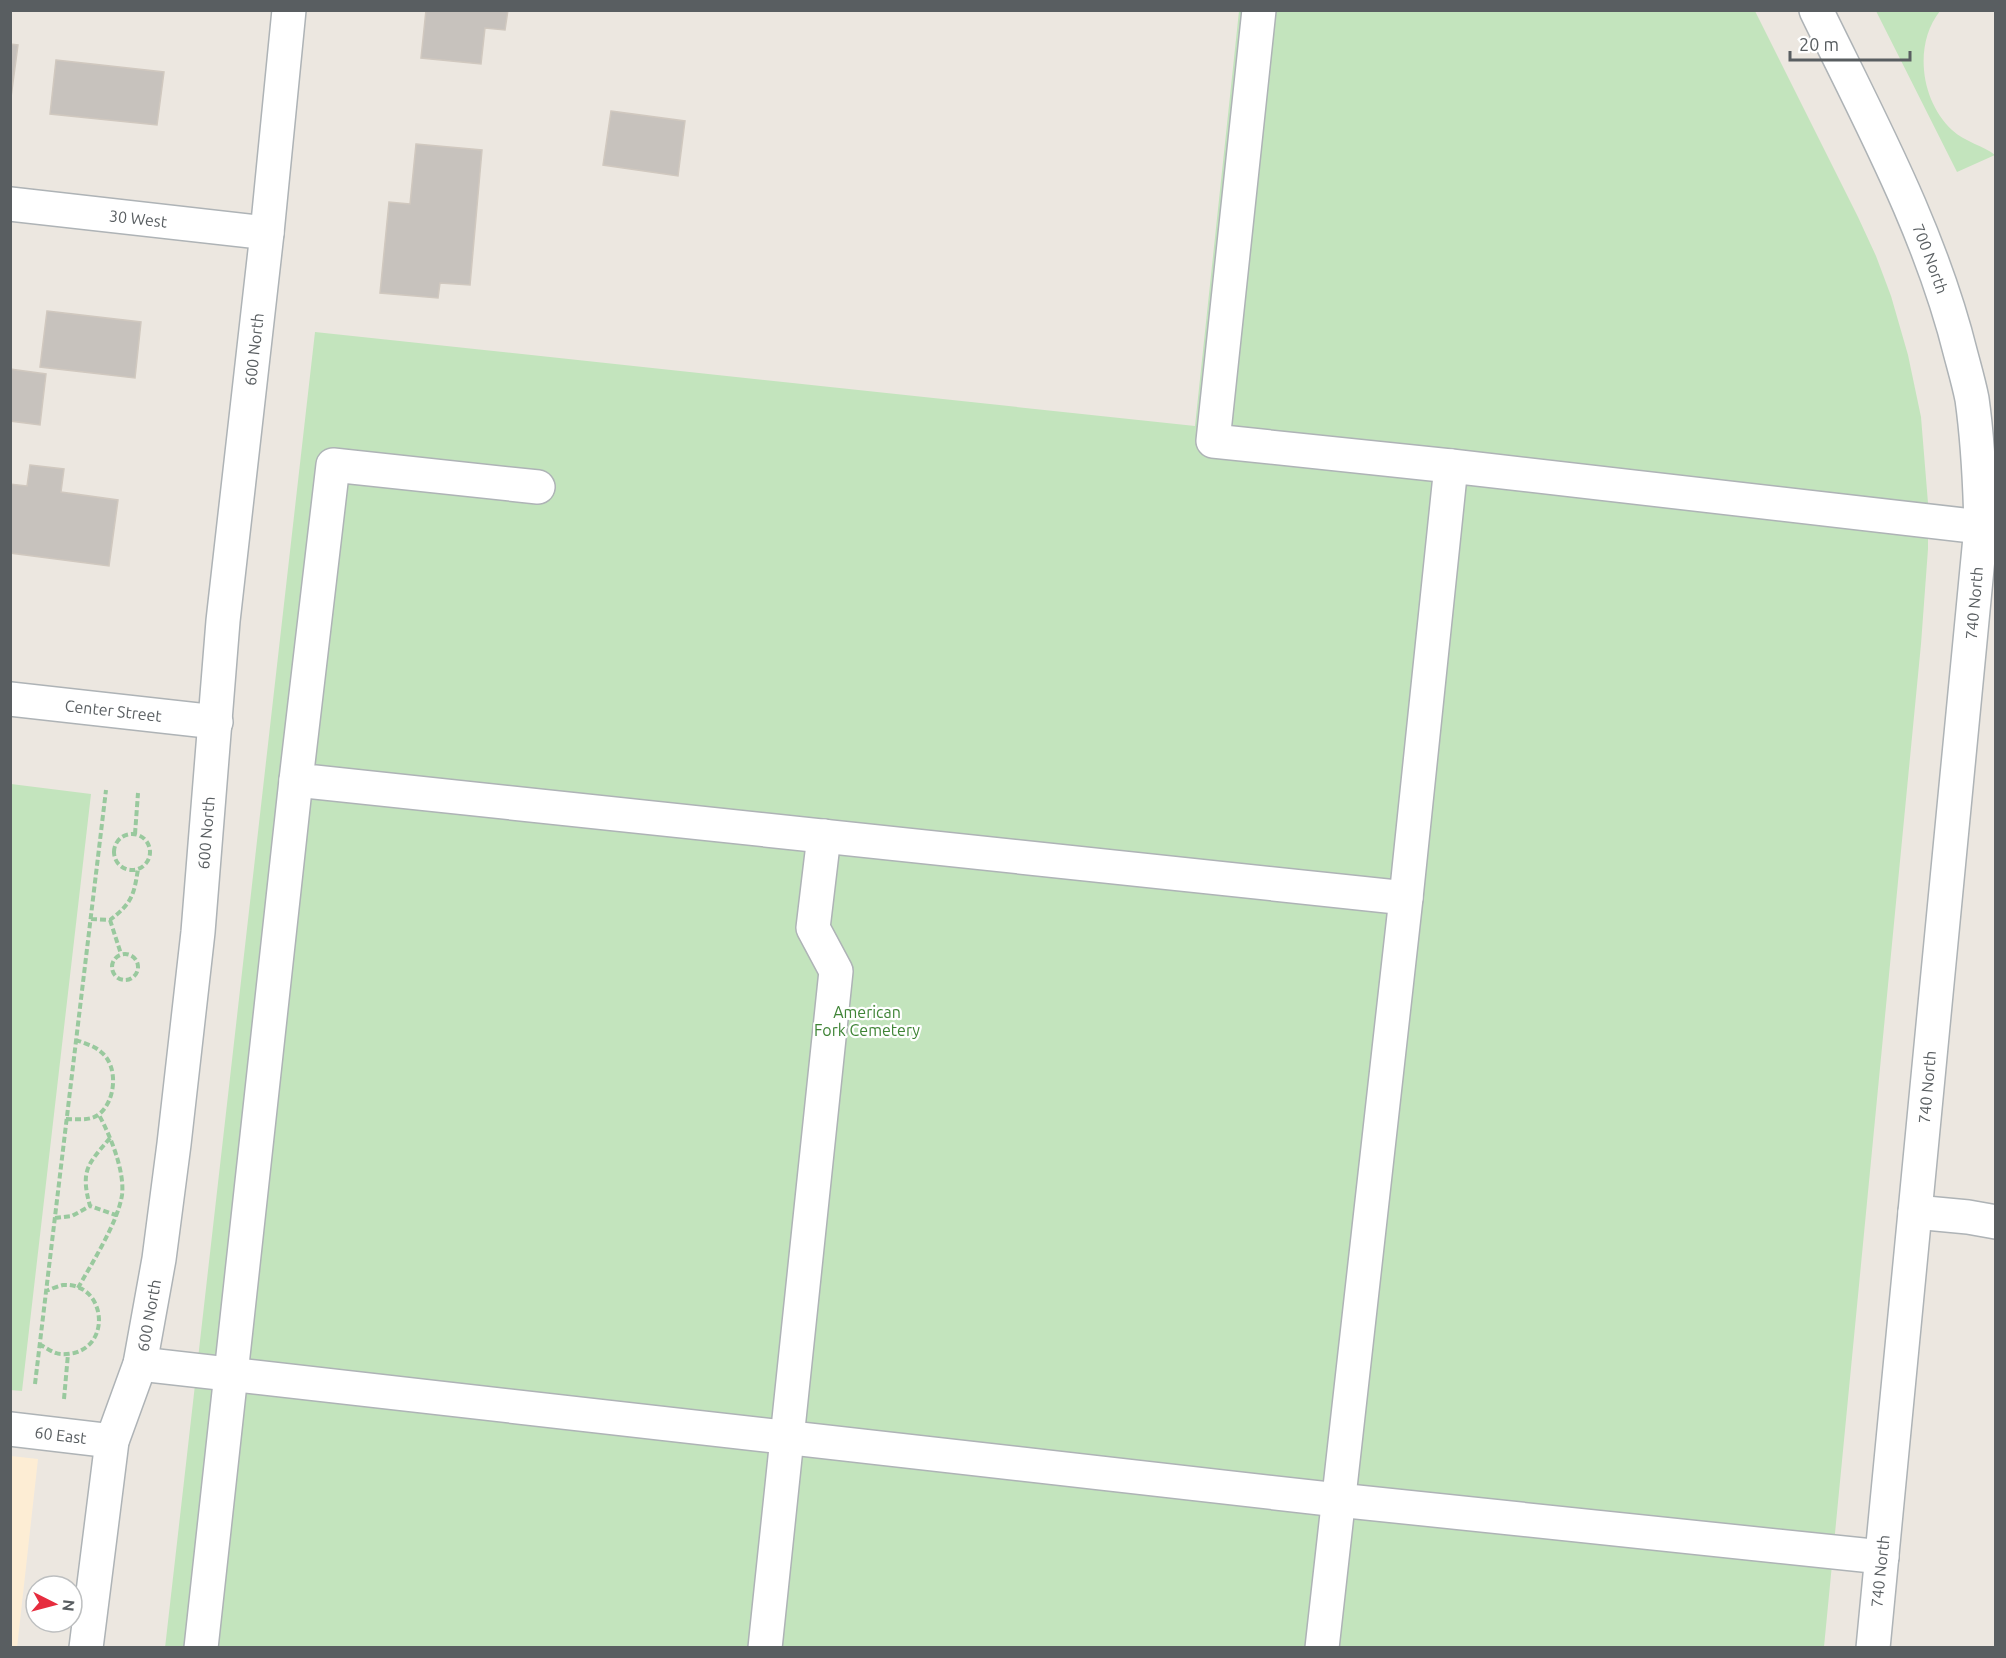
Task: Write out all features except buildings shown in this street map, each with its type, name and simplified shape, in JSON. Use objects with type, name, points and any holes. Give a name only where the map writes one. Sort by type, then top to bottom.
[{"type":"street","name":"600 North","points":[[86,1647],[112,1441],[140,1364],[159,1259],[174,1143],[198,932],[223,621],[267,233],[288,10]]},
{"type":"street","points":[[1259,10],[1213,441],[1981,527]]},
{"type":"street","name":"700 North","points":[[1816,10],[1905,193],[1936,268],[1952,317],[1971,398],[1980,466],[1981,527]]},
{"type":"street","name":"30 West","points":[[10,204],[267,233]]},
{"type":"street","points":[[201,1647],[296,780],[333,465],[538,487]]},
{"type":"street","points":[[1322,1647],[1406,898],[1451,466]]},
{"type":"street","name":"740 North","points":[[1873,1647],[1981,527]]},
{"type":"street","name":"Center Street","points":[[10,699],[216,722]]},
{"type":"street","points":[[296,780],[1406,898]]},
{"type":"street","points":[[765,1647],[836,971],[813,928],[824,836]]},
{"type":"street","points":[[1915,1212],[1995,1222]]},
{"type":"street","points":[[140,1364],[1338,1500],[1882,1557]]},
{"type":"street","name":"60 East","points":[[10,1429],[112,1441]]},
{"type":"path","points":[[35,1384],[106,790]]},
{"type":"path","points":[[135,834],[138,794]]},
{"type":"path","points":[[135,834],[146,840],[150,852],[146,864],[138,869],[124,868],[115,860],[114,848],[124,835],[135,834]]},
{"type":"path","points":[[91,919],[110,920],[121,911],[134,895],[138,869]]},
{"type":"path","points":[[110,920],[121,954]]},
{"type":"path","points":[[121,954],[129,955],[138,965],[133,977],[125,980],[116,977],[112,970],[114,959],[121,954]]},
{"type":"path","points":[[66,1119],[86,1119],[99,1114],[113,1090],[111,1068],[102,1052],[76,1040]]},
{"type":"path","points":[[78,1288],[116,1215],[122,1194],[119,1163],[99,1114]]},
{"type":"path","points":[[90,1206],[84,1179],[92,1158],[110,1138]]},
{"type":"path","points":[[55,1218],[72,1216],[90,1206]]},
{"type":"path","points":[[90,1206],[116,1215]]},
{"type":"path","points":[[39,1344],[56,1353],[68,1354],[88,1347],[100,1328],[100,1317],[92,1297],[78,1288],[62,1285],[46,1291]]},
{"type":"path","points":[[64,1400],[68,1354]]},
{"type":"shaded area","points":[[11,1456],[38,1459],[17,1648],[10,1647]]},
{"type":"green space","name":"American Fork Cemetery","points":[[1239,11],[1755,11],[1858,217],[1891,296],[1908,355],[1921,417],[1928,503],[1928,549],[1921,644],[1824,1647],[165,1648],[315,332],[1195,426]]},
{"type":"green space","points":[[1876,11],[1940,11],[1931,25],[1926,40],[1924,72],[1927,89],[1941,118],[1952,130],[1995,155],[1957,172]]},
{"type":"green space","points":[[11,784],[91,794],[22,1391],[10,1390]]}]
